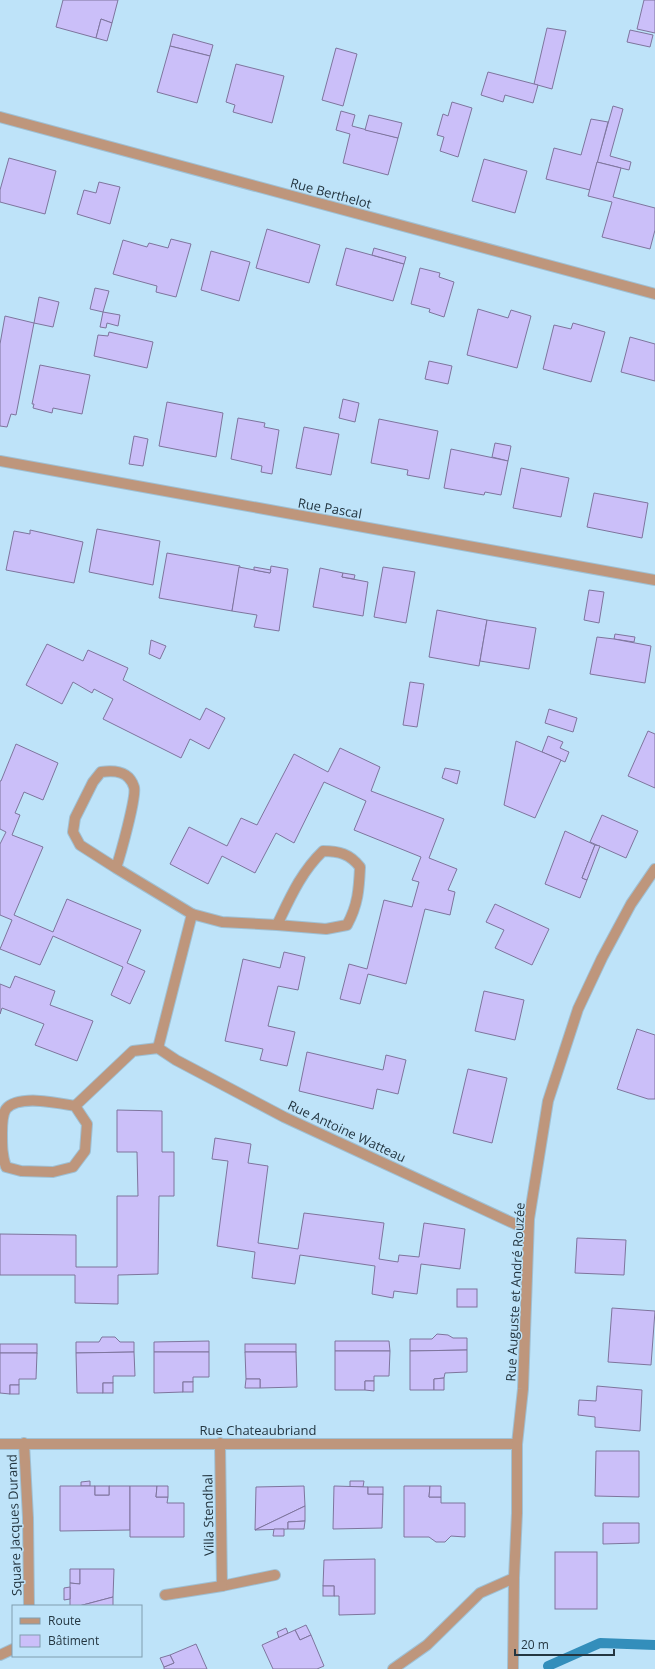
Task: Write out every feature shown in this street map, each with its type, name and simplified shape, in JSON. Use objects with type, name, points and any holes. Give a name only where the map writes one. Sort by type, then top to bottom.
[{"type":"street","name":"Rue Berthelot","points":[[0,117],[655,294]]},
{"type":"street","name":"Rue Pascal","points":[[0,461],[655,580]]},
{"type":"street","points":[[116,868],[124,839],[134,788],[128,776],[115,770],[101,772],[93,782],[75,818],[73,832],[80,845],[116,868],[192,914],[222,922],[326,929],[347,925],[354,912],[359,888],[360,867],[353,858],[338,851],[323,851],[311,863],[293,891],[277,925]]},
{"type":"street","name":"Rue Auguste et André Rouzée","points":[[513,1669],[514,1578],[517,1513],[517,1444],[523,1389],[528,1230],[548,1101],[578,1009],[602,958],[631,904],[655,869]]},
{"type":"street","points":[[75,1106],[133,1051],[158,1048],[192,914]]},
{"type":"street","name":"Rue Antoine Watteau","points":[[158,1048],[176,1060],[284,1117],[528,1230]]},
{"type":"street","points":[[50,1101],[75,1106],[87,1124],[85,1151],[73,1167],[54,1172],[21,1171],[6,1167],[2,1153],[2,1123],[6,1109],[17,1102],[50,1101]]},
{"type":"street","name":"Square Jacques Durand","points":[[24,1443],[28,1518],[29,1605]]},
{"type":"street","name":"Villa Stendhal","points":[[220,1443],[222,1586]]},
{"type":"street","name":"Rue Chateaubriand","points":[[0,1444],[517,1444]]},
{"type":"street","points":[[165,1595],[275,1576]]},
{"type":"street","points":[[393,1669],[427,1646],[480,1594],[514,1578]]},
{"type":"street","points":[[0,1655],[12,1650]]},
{"type":"building","points":[[63,0],[118,0],[112,23],[101,19],[96,38],[56,27]]},
{"type":"building","points":[[644,0],[655,0],[655,33],[637,29]]},
{"type":"building","points":[[101,19],[112,23],[107,41],[96,38]]},
{"type":"building","points":[[547,28],[566,31],[552,89],[534,84]]},
{"type":"building","points":[[630,30],[653,35],[650,47],[627,42]]},
{"type":"building","points":[[173,34],[213,45],[210,56],[170,46]]},
{"type":"building","points":[[170,46],[210,56],[197,103],[157,92]]},
{"type":"building","points":[[336,48],[357,54],[343,106],[322,100]]},
{"type":"building","points":[[236,64],[284,76],[272,123],[233,112],[235,105],[226,102]]},
{"type":"building","points":[[488,72],[538,85],[533,103],[505,95],[503,102],[481,95]]},
{"type":"building","points":[[452,102],[472,108],[458,157],[440,151],[444,137],[437,135],[443,114],[448,116]]},
{"type":"building","points":[[613,106],[623,109],[610,156],[631,162],[629,170],[597,162]]},
{"type":"building","points":[[341,111],[355,115],[352,126],[398,138],[388,175],[343,163],[350,134],[336,130]]},
{"type":"building","points":[[369,115],[402,123],[398,138],[365,130]]},
{"type":"building","points":[[591,119],[608,122],[590,190],[546,179],[554,148],[581,155]]},
{"type":"building","points":[[9,158],[56,171],[45,214],[0,202],[0,190]]},
{"type":"building","points":[[484,159],[527,171],[515,213],[472,201]]},
{"type":"building","points":[[597,162],[621,168],[613,197],[655,208],[655,230],[650,249],[602,237],[612,202],[588,196]]},
{"type":"building","points":[[99,182],[120,187],[110,224],[77,214],[84,190],[96,193]]},
{"type":"building","points":[[267,229],[320,245],[309,283],[256,268]]},
{"type":"building","points":[[171,239],[191,244],[176,297],[156,292],[157,286],[113,274],[123,240],[147,247],[149,243],[168,248]]},
{"type":"building","points":[[346,248],[404,264],[393,301],[336,285]]},
{"type":"building","points":[[374,248],[406,257],[404,264],[372,255]]},
{"type":"building","points":[[211,251],[250,262],[239,301],[201,290]]},
{"type":"building","points":[[420,268],[440,273],[439,277],[454,282],[444,317],[429,312],[430,309],[411,304]]},
{"type":"building","points":[[95,288],[109,291],[103,312],[90,309]]},
{"type":"building","points":[[39,297],[59,302],[53,327],[34,323]]},
{"type":"building","points":[[478,309],[508,318],[511,310],[531,316],[517,368],[467,355]]},
{"type":"building","points":[[103,312],[120,315],[118,326],[107,323],[106,328],[100,327]]},
{"type":"building","points":[[5,316],[34,323],[16,415],[11,414],[7,427],[0,426],[0,344]]},
{"type":"building","points":[[573,323],[605,332],[591,382],[543,369],[554,325],[571,329]]},
{"type":"building","points":[[109,332],[153,342],[147,368],[94,356],[98,335],[108,336]]},
{"type":"building","points":[[630,337],[655,344],[655,381],[621,372]]},
{"type":"building","points":[[429,361],[452,366],[448,384],[425,379]]},
{"type":"building","points":[[40,365],[90,375],[82,414],[53,408],[52,413],[33,408],[34,404],[32,404]]},
{"type":"building","points":[[343,399],[359,403],[355,422],[339,418]]},
{"type":"building","points":[[167,402],[223,413],[216,457],[159,446]]},
{"type":"building","points":[[238,418],[265,423],[264,427],[279,430],[272,474],[261,472],[262,466],[231,459]]},
{"type":"building","points":[[379,419],[438,431],[429,479],[407,475],[408,470],[371,463]]},
{"type":"building","points":[[304,427],[339,434],[331,475],[296,468]]},
{"type":"building","points":[[134,436],[148,439],[143,466],[129,464]]},
{"type":"building","points":[[495,443],[511,446],[508,461],[492,457]]},
{"type":"building","points":[[451,449],[508,461],[501,495],[485,492],[484,495],[444,488]]},
{"type":"building","points":[[521,468],[569,478],[561,517],[513,508]]},
{"type":"building","points":[[594,493],[648,503],[642,538],[587,527]]},
{"type":"building","points":[[97,529],[160,541],[153,585],[89,572]]},
{"type":"building","points":[[30,530],[83,542],[74,583],[6,570],[14,531],[30,534]]},
{"type":"building","points":[[167,553],[240,566],[232,611],[159,598]]},
{"type":"building","points":[[271,566],[288,569],[279,631],[254,627],[257,615],[232,611],[239,567],[270,573]]},
{"type":"building","points":[[254,567],[271,570],[270,573],[254,570]]},
{"type":"building","points":[[383,567],[415,572],[406,623],[374,617]]},
{"type":"building","points":[[320,568],[343,573],[342,577],[368,582],[363,616],[313,607]]},
{"type":"building","points":[[343,573],[355,575],[354,579],[342,577]]},
{"type":"building","points":[[589,590],[604,592],[599,623],[584,620]]},
{"type":"building","points":[[437,610],[487,620],[479,666],[429,657]]},
{"type":"building","points":[[487,620],[536,628],[529,669],[480,661]]},
{"type":"building","points":[[615,634],[635,637],[634,642],[614,639]]},
{"type":"building","points":[[597,637],[651,646],[645,683],[590,674]]},
{"type":"building","points":[[151,640],[166,646],[160,659],[149,654]]},
{"type":"building","points":[[47,644],[83,661],[88,650],[128,668],[123,680],[200,720],[206,708],[225,718],[209,749],[190,739],[181,758],[103,719],[113,699],[94,689],[92,693],[73,682],[62,704],[26,685]]},
{"type":"building","points":[[410,682],[424,684],[417,727],[403,725]]},
{"type":"building","points":[[549,709],[577,718],[573,732],[545,723]]},
{"type":"building","points":[[648,731],[655,734],[655,788],[628,776]]},
{"type":"building","points":[[548,736],[563,742],[560,748],[569,752],[565,762],[542,752]]},
{"type":"building","points":[[516,741],[561,760],[535,818],[504,805]]},
{"type":"building","points":[[16,744],[58,763],[43,800],[24,792],[15,813],[20,815],[12,835],[43,847],[14,915],[53,932],[67,899],[141,930],[127,963],[145,971],[130,1004],[111,995],[123,967],[53,936],[40,965],[0,949],[12,920],[0,915],[0,844],[6,832],[0,829],[0,781]]},
{"type":"building","points":[[340,748],[380,767],[371,791],[444,819],[429,858],[457,869],[448,890],[455,892],[450,915],[425,909],[406,984],[368,974],[360,1004],[340,999],[349,964],[367,969],[384,900],[412,907],[419,882],[412,880],[421,857],[354,830],[366,801],[324,782],[294,843],[276,833],[255,873],[222,856],[208,884],[170,864],[189,827],[227,846],[241,818],[257,825],[294,754],[328,772]]},
{"type":"building","points":[[445,768],[460,771],[457,784],[442,778]]},
{"type":"building","points":[[602,815],[638,831],[626,858],[590,842]]},
{"type":"building","points":[[565,831],[595,845],[582,878],[587,880],[580,898],[545,884]]},
{"type":"building","points":[[595,845],[600,846],[587,880],[582,878]]},
{"type":"building","points":[[495,904],[549,929],[532,965],[495,948],[504,930],[486,922]]},
{"type":"building","points":[[284,952],[305,957],[298,990],[278,986],[268,1026],[295,1032],[287,1066],[260,1060],[263,1049],[225,1041],[243,959],[280,968]]},
{"type":"building","points":[[15,976],[55,991],[50,1005],[93,1021],[77,1061],[35,1045],[44,1024],[2,1008],[0,1014],[0,984],[10,988]]},
{"type":"building","points":[[484,991],[524,1000],[515,1040],[475,1031]]},
{"type":"building","points":[[637,1029],[655,1035],[655,1099],[648,1099],[617,1089]]},
{"type":"building","points":[[307,1052],[383,1070],[386,1055],[406,1060],[398,1094],[377,1089],[373,1109],[299,1091]]},
{"type":"building","points":[[468,1069],[507,1078],[492,1143],[453,1133]]},
{"type":"building","points":[[117,1110],[162,1111],[162,1152],[174,1152],[174,1196],[159,1196],[158,1274],[118,1275],[118,1304],[75,1303],[75,1275],[0,1275],[0,1234],[76,1235],[76,1267],[117,1267],[117,1196],[138,1196],[137,1152],[117,1152]]},
{"type":"building","points":[[215,1138],[251,1144],[248,1163],[268,1166],[258,1243],[298,1249],[304,1213],[384,1223],[379,1259],[398,1262],[399,1255],[419,1257],[424,1223],[465,1229],[460,1269],[421,1264],[417,1294],[394,1291],[393,1298],[372,1294],[375,1266],[300,1255],[295,1284],[252,1278],[255,1252],[217,1246],[228,1161],[212,1159]]},
{"type":"building","points":[[577,1238],[626,1240],[624,1275],[575,1273]]},
{"type":"building","points":[[457,1289],[477,1289],[477,1307],[457,1307]]},
{"type":"building","points":[[612,1308],[655,1311],[651,1365],[608,1362]]},
{"type":"building","points":[[437,1334],[448,1335],[453,1338],[467,1338],[467,1350],[410,1351],[410,1339],[432,1339]]},
{"type":"building","points":[[102,1337],[115,1337],[120,1342],[134,1342],[134,1352],[76,1353],[76,1342],[99,1342]]},
{"type":"building","points":[[209,1341],[209,1352],[154,1352],[154,1342]]},
{"type":"building","points":[[335,1341],[389,1341],[390,1351],[335,1351]]},
{"type":"building","points":[[0,1344],[37,1344],[37,1353],[0,1353]]},
{"type":"building","points":[[245,1344],[296,1344],[296,1352],[245,1352]]},
{"type":"building","points":[[467,1350],[467,1372],[445,1373],[444,1378],[434,1379],[434,1390],[410,1390],[410,1351]]},
{"type":"building","points":[[335,1351],[390,1351],[389,1376],[374,1376],[374,1381],[365,1381],[365,1390],[335,1390]]},
{"type":"building","points":[[134,1352],[135,1376],[113,1376],[113,1383],[103,1383],[103,1393],[77,1393],[76,1353]]},
{"type":"building","points":[[154,1352],[209,1352],[209,1377],[193,1377],[193,1382],[183,1382],[183,1392],[154,1393]]},
{"type":"building","points":[[245,1352],[296,1352],[297,1387],[260,1388],[260,1379],[246,1379]]},
{"type":"building","points":[[0,1353],[37,1353],[36,1379],[19,1379],[19,1385],[10,1385],[10,1394],[0,1393]]},
{"type":"building","points":[[444,1378],[444,1390],[434,1390],[434,1379]]},
{"type":"building","points":[[246,1379],[260,1379],[260,1388],[245,1388]]},
{"type":"building","points":[[365,1381],[374,1381],[374,1391],[365,1390]]},
{"type":"building","points":[[183,1382],[193,1382],[193,1392],[183,1392]]},
{"type":"building","points":[[103,1383],[113,1383],[113,1393],[103,1393]]},
{"type":"building","points":[[10,1385],[19,1385],[19,1394],[10,1394]]},
{"type":"building","points":[[597,1386],[642,1390],[640,1431],[595,1427],[595,1417],[578,1415],[579,1400],[596,1401]]},
{"type":"building","points":[[596,1451],[639,1451],[639,1497],[595,1496]]},
{"type":"building","points":[[90,1481],[90,1486],[81,1486],[81,1482]]},
{"type":"building","points":[[350,1481],[364,1481],[363,1487],[350,1487]]},
{"type":"building","points":[[60,1486],[95,1486],[95,1495],[109,1495],[109,1486],[130,1486],[130,1530],[60,1531]]},
{"type":"building","points":[[95,1486],[109,1486],[109,1495],[95,1495]]},
{"type":"building","points":[[130,1486],[157,1486],[156,1497],[168,1497],[167,1503],[184,1503],[184,1537],[130,1537]]},
{"type":"building","points":[[157,1486],[168,1486],[168,1497],[156,1497]]},
{"type":"building","points":[[304,1486],[305,1506],[255,1530],[256,1487]]},
{"type":"building","points":[[334,1486],[368,1487],[368,1494],[383,1494],[382,1528],[333,1529]]},
{"type":"building","points":[[404,1486],[430,1486],[429,1497],[441,1497],[441,1503],[465,1503],[465,1537],[451,1536],[445,1542],[436,1542],[429,1537],[404,1537]]},
{"type":"building","points":[[430,1486],[441,1486],[441,1497],[429,1497]]},
{"type":"building","points":[[368,1487],[383,1487],[383,1494],[368,1494]]},
{"type":"building","points":[[305,1506],[305,1521],[288,1522],[288,1529],[255,1530]]},
{"type":"building","points":[[305,1521],[304,1529],[288,1529],[288,1522]]},
{"type":"building","points":[[603,1523],[639,1523],[639,1543],[603,1544]]},
{"type":"building","points":[[274,1529],[284,1529],[284,1536],[273,1536]]},
{"type":"building","points":[[555,1552],[597,1552],[597,1609],[555,1609]]},
{"type":"building","points":[[375,1559],[375,1614],[339,1615],[339,1596],[334,1596],[334,1586],[323,1586],[324,1560]]},
{"type":"building","points":[[70,1569],[80,1569],[80,1584],[70,1583]]},
{"type":"building","points":[[80,1569],[114,1569],[113,1597],[83,1605],[70,1605],[70,1583],[80,1584]]},
{"type":"building","points":[[323,1586],[334,1586],[334,1596],[323,1596]]},
{"type":"building","points":[[70,1587],[70,1599],[64,1600],[64,1588]]},
{"type":"building","points":[[113,1597],[113,1605],[83,1605]]},
{"type":"building","points":[[306,1625],[311,1635],[300,1640],[295,1630]]},
{"type":"building","points":[[286,1628],[288,1633],[279,1638],[277,1632]]},
{"type":"building","points":[[295,1630],[300,1640],[311,1635],[324,1666],[317,1669],[273,1669],[262,1645]]},
{"type":"building","points":[[196,1644],[207,1669],[164,1669],[164,1667],[174,1663],[170,1655]]},
{"type":"building","points":[[170,1655],[174,1663],[164,1667],[160,1658]]},
{"type":"waterway","points":[[548,1666],[600,1643],[655,1645]]}]
